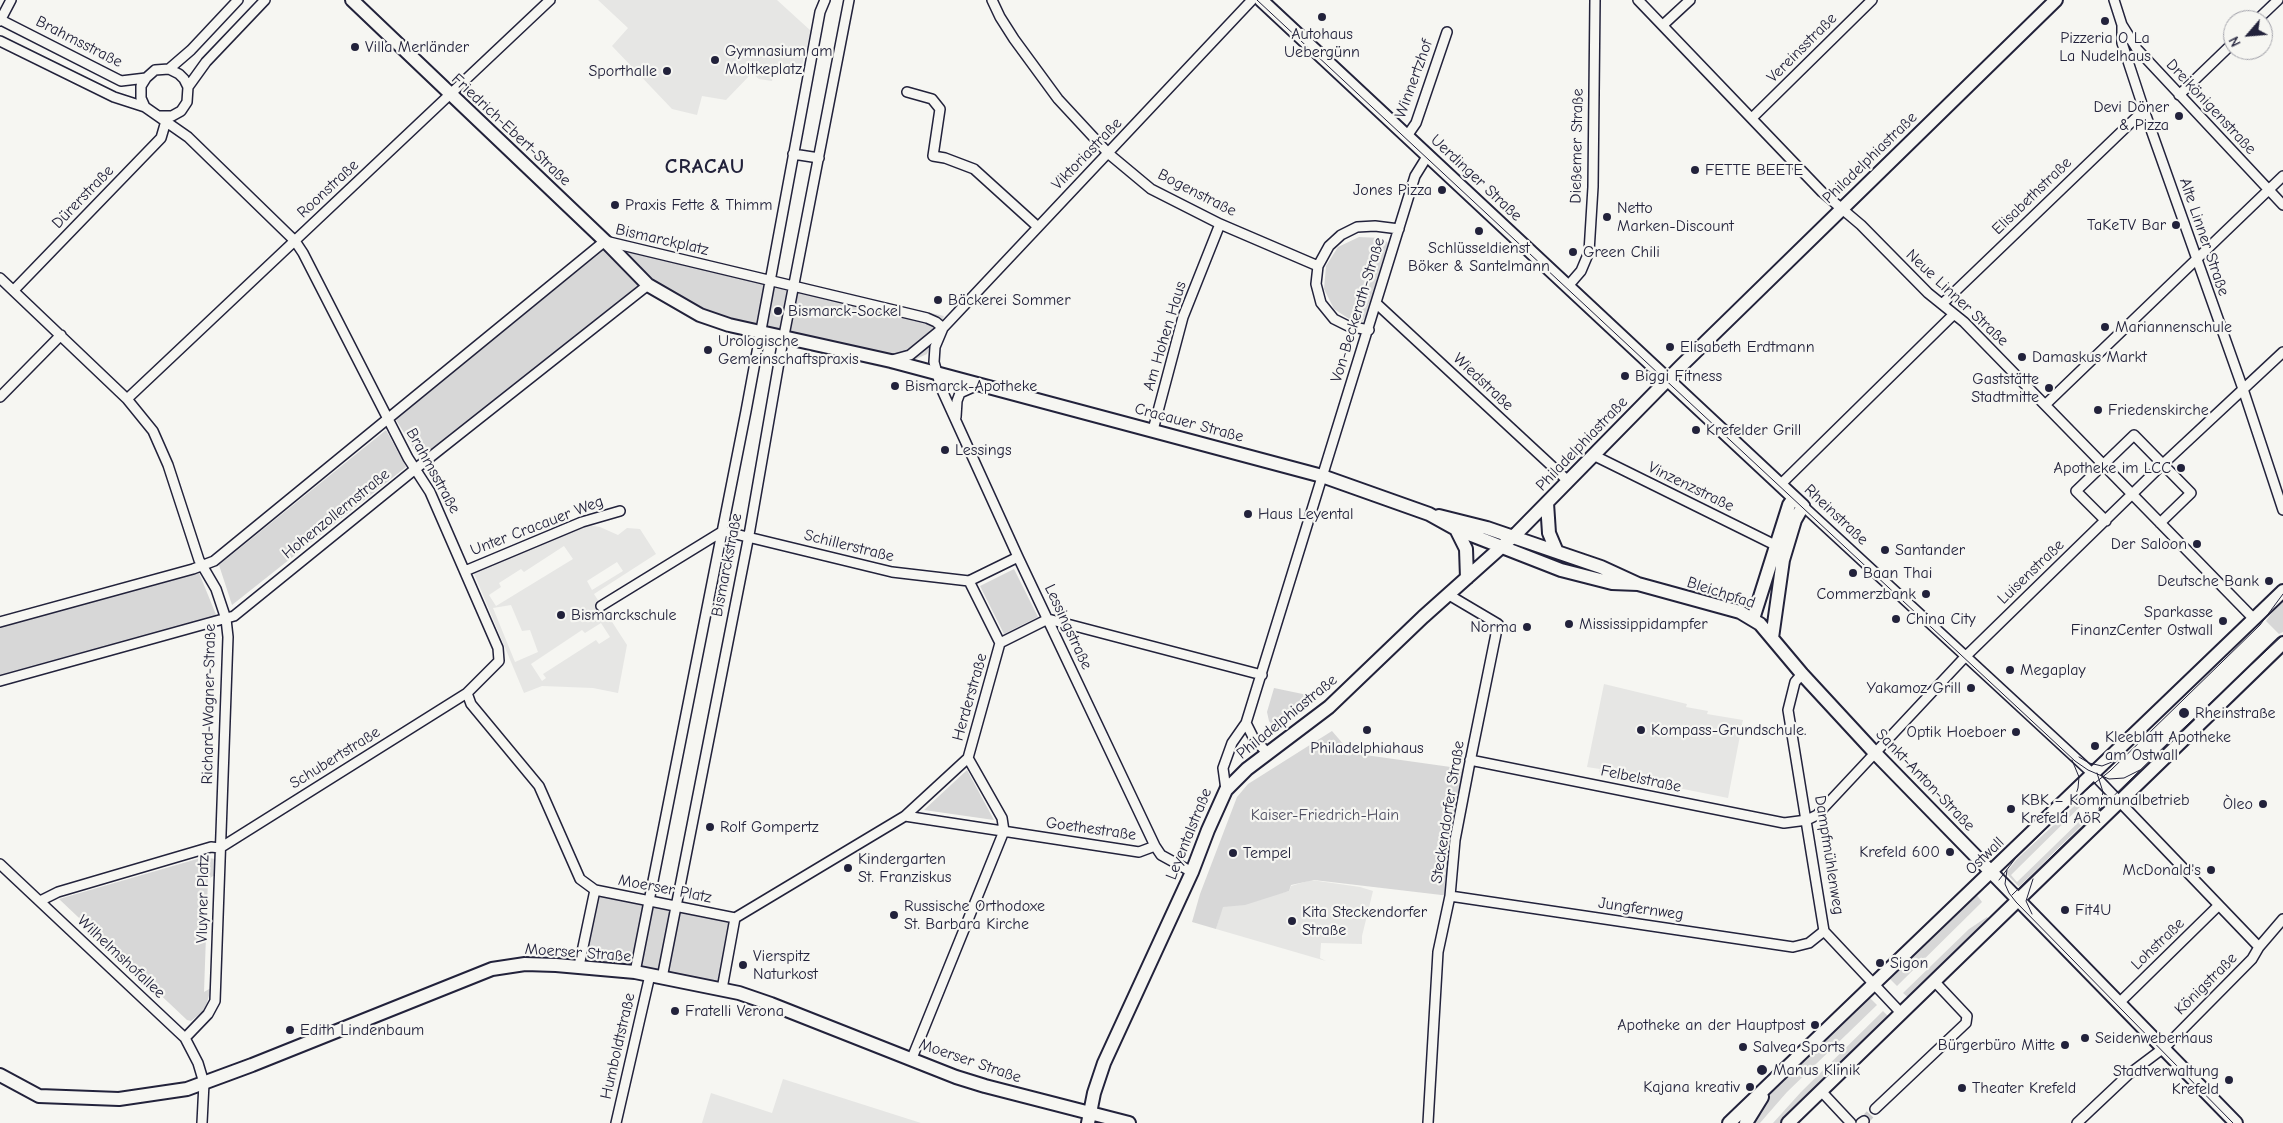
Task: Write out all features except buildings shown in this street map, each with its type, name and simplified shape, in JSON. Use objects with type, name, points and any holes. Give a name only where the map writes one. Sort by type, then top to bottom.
[{"type":"street","points":[[0,20],[11,0]]},
{"type":"street","points":[[169,69],[191,50],[238,0]]},
{"type":"street","points":[[188,86],[179,74],[169,69],[155,70],[146,78],[141,86],[141,98],[145,107],[162,118],[172,116],[181,110],[187,102],[188,86],[206,62],[265,0]]},
{"type":"street","name":"Friedrich-Ebert-Straße","points":[[352,0],[605,242]]},
{"type":"street","name":"Roonstraße","points":[[127,399],[550,0]]},
{"type":"street","name":"Bismarckstraße","points":[[634,972],[723,530],[771,282],[816,32],[820,12],[825,0]]},
{"type":"street","name":"Bismarckstraße","points":[[656,976],[677,906],[749,535],[784,336],[849,0]]},
{"type":"street","name":"Bogenstraße","points":[[992,0],[1014,39],[1058,99],[1109,154],[1151,188],[1220,224],[1318,266]]},
{"type":"street","name":"Viktoriastraße","points":[[891,361],[910,355],[943,328],[1109,154],[1252,0]]},
{"type":"street","name":"Uerdinger Straße","points":[[1261,0],[1668,380]]},
{"type":"street","name":"Dießemer Straße","points":[[1568,286],[1581,271],[1589,252],[1595,0]]},
{"type":"street","name":"Neue Linner Straße","points":[[1638,0],[1822,192],[1861,225],[1928,293],[1954,314],[2254,619]]},
{"type":"street","points":[[1663,25],[1690,0]]},
{"type":"street","name":"Vereinsstraße","points":[[1752,118],[1872,0]]},
{"type":"street","name":"Philadelphiastraße","points":[[1226,790],[1247,769],[1329,707],[1423,617],[1513,537],[1668,380],[2056,0]]},
{"type":"street","name":"Alte Linner Straße","points":[[2114,0],[2122,25],[2122,43],[2144,110],[2243,389],[2283,510]]},
{"type":"street","points":[[2268,10],[2278,0]]},
{"type":"street","name":"Brahmsstraße","points":[[0,20],[120,81],[146,78]]},
{"type":"street","name":"Dreikönigenstraße","points":[[2122,25],[2136,49],[2283,205]]},
{"type":"street","name":"Winnertzhof","points":[[1407,136],[1416,123],[1447,32]]},
{"type":"street","name":"Brahmsstraße","points":[[0,41],[114,97],[145,107]]},
{"type":"street","points":[[2179,95],[2223,53]]},
{"type":"street","points":[[907,92],[932,99],[940,109],[933,156],[945,158],[974,169],[1038,227]]},
{"type":"street","name":"Elisabethstraße","points":[[1942,304],[2144,110]]},
{"type":"street","name":"Brahmsstraße","points":[[162,118],[188,137],[295,241],[316,278],[414,470],[430,492],[498,648],[499,661],[467,692]]},
{"type":"street","name":"Dürerstraße","points":[[14,290],[161,138],[162,118]]},
{"type":"street","points":[[793,154],[819,158]]},
{"type":"street","name":"Von-Beckerath-Straße","points":[[1322,476],[1369,330],[1415,176],[1428,155]]},
{"type":"street","points":[[2045,406],[2283,176]]},
{"type":"street","name":"Am Hohen Haus","points":[[1153,430],[1183,317],[1220,224]]},
{"type":"street","points":[[1369,330],[1348,326],[1334,319],[1321,303],[1316,284],[1318,266],[1329,246],[1357,227],[1375,226],[1399,229]]},
{"type":"street","points":[[0,622],[202,566],[214,561],[605,242]]},
{"type":"street","name":"Bismarckplatz","points":[[605,242],[927,318],[943,328]]},
{"type":"street","name":"Bismarckplatz","points":[[605,242],[648,285],[700,315],[729,325],[784,336],[937,373]]},
{"type":"street","name":"Richard-Wagner-Straße","points":[[0,278],[61,334],[127,399],[146,420],[160,445],[202,566],[213,583],[226,619],[228,637],[220,848]]},
{"type":"street","name":"Hohenzollernstraße","points":[[0,682],[226,619],[244,608],[414,470],[648,285]]},
{"type":"street","name":"Wiedstraße","points":[[1377,304],[1568,481]]},
{"type":"street","points":[[1780,485],[1954,314]]},
{"type":"street","name":"Viktoriastraße","points":[[937,373],[934,362],[935,347],[943,328]]},
{"type":"street","points":[[0,396],[61,334]]},
{"type":"street","name":"Luisenstraße","points":[[1807,820],[1818,815],[1966,657],[2163,464],[2283,352]]},
{"type":"street","name":"Cracauer Straße","points":[[937,373],[1322,476],[1429,514],[1459,520],[1513,537]]},
{"type":"street","name":"Lessingstraße","points":[[937,373],[956,420],[1018,557],[1155,846]]},
{"type":"street","name":"Rheinstraße","points":[[1668,380],[2093,774],[2259,947]]},
{"type":"street","points":[[956,420],[957,401],[960,393],[979,384]]},
{"type":"street","points":[[2106,521],[2076,490],[2134,435],[2191,493],[2160,523]]},
{"type":"street","name":"Vinzenzstraße","points":[[1593,456],[1777,546]]},
{"type":"street","name":"Leyentalstraße","points":[[1088,1118],[1104,1063],[1192,872],[1226,790],[1223,768],[1232,743],[1246,723],[1322,476]]},
{"type":"street","points":[[1753,619],[1789,504],[1799,502],[1783,560],[1772,638]]},
{"type":"street","points":[[1547,503],[1549,532],[1557,552]]},
{"type":"street","name":"Unter Cracauer Weg","points":[[465,571],[582,522],[620,510]]},
{"type":"street","name":"Cracauer Straße","points":[[1429,514],[1456,529],[1501,547]]},
{"type":"street","points":[[1456,529],[1466,549],[1467,578]]},
{"type":"street","name":"Bismarckstraße","points":[[601,606],[723,530]]},
{"type":"street","name":"Schillerstraße","points":[[723,530],[892,572],[969,581]]},
{"type":"street","name":"Bleichpfad","points":[[1513,537],[1600,567],[1638,584],[1740,612],[1753,619],[1772,638],[1802,674]]},
{"type":"street","name":"Bleichpfad","points":[[1501,547],[1577,574],[1612,582],[1638,584]]},
{"type":"street","points":[[1018,557],[969,581],[1000,643],[1048,619],[1262,675]]},
{"type":"street","name":"Ostwall","points":[[1730,1123],[2283,591]]},
{"type":"street","name":"Steckendorfer Straße","points":[[1428,1123],[1438,952],[1450,896],[1455,840],[1498,624],[1449,595]]},
{"type":"street","name":"Herderstraße","points":[[968,758],[1000,643]]},
{"type":"street","points":[[1788,1123],[2283,644]]},
{"type":"street","name":"Sankt-Anton-Straße","points":[[1802,674],[1875,753],[2236,1123]]},
{"type":"street","name":"Dampfmühlenweg","points":[[1802,674],[1795,682],[1788,710],[1824,931],[1902,1014]]},
{"type":"street","points":[[467,692],[471,704],[539,786],[580,879],[594,890]]},
{"type":"street","name":"Schubertstraße","points":[[220,848],[467,692]]},
{"type":"street","points":[[1246,723],[1253,736],[1268,754]]},
{"type":"street","points":[[722,989],[735,918],[905,816],[968,758],[1002,818],[1004,831],[912,1058]]},
{"type":"street","name":"Felbelstraße","points":[[1470,760],[1784,823],[1807,820]]},
{"type":"street","name":"Goethestraße","points":[[905,816],[1139,852],[1155,846],[1161,855],[1192,872]]},
{"type":"street","name":"Vluyner Platz","points":[[40,901],[58,892],[211,847],[220,848],[215,1001],[208,1014],[185,1038]]},
{"type":"street","name":"Wilhelmshofallee","points":[[0,864],[185,1038],[198,1063],[204,1083]]},
{"type":"street","name":"Moerser Platz","points":[[578,966],[594,890],[735,918]]},
{"type":"street","name":"Jungfernweg","points":[[1450,896],[1793,947],[1809,942],[1824,931]]},
{"type":"street","name":"Lohstraße","points":[[2119,1003],[2218,906]]},
{"type":"street","name":"Königstraße","points":[[2077,1123],[2129,1074],[2162,1048],[2252,959],[2259,947],[2283,919]]},
{"type":"street","name":"Moerser Straße","points":[[0,1075],[39,1096],[119,1099],[187,1089],[492,969],[525,964],[578,966],[634,972],[722,989],[772,1004],[985,1086],[1088,1118],[1129,1123]]},
{"type":"street","name":"Humboldtstraße","points":[[616,1123],[656,976]]},
{"type":"street","points":[[1876,1109],[1966,1024],[1967,1016],[1935,982]]},
{"type":"street","points":[[202,1123],[204,1083]]},
{"type":"street","points":[[1746,1123],[1767,1086]]},
{"type":"street","points":[[1821,1091],[1851,1123]]},
{"type":"shaded area","name":"Gymnasium am Moltkeplatz","points":[[598,0],[777,0],[811,31],[799,76],[774,71],[772,81],[759,79],[752,73],[726,100],[702,96],[697,115],[672,109],[612,46],[628,28]]},
{"type":"shaded area","name":"Bismarckschule","points":[[588,525],[600,527],[618,535],[627,528],[640,529],[656,554],[594,594],[627,645],[618,693],[593,688],[542,686],[524,693],[473,571]],"holes":[[[564,546],[573,559],[496,606],[489,595],[501,587],[499,583],[521,569],[524,572]],[[617,562],[623,571],[592,590],[587,581]],[[511,605],[522,631],[530,630],[538,652],[515,662],[493,608]],[[601,623],[610,637],[599,644],[596,640],[543,674],[546,678],[542,681],[531,664],[582,630],[585,633]]]},
{"type":"shaded area","points":[[1604,684],[1687,704],[1686,707],[1708,711],[1707,714],[1743,720],[1728,798],[1599,772],[1600,769],[1587,767]]},
{"type":"shaded area","name":"Kita Steckendorfer Straße","points":[[1311,880],[1360,887],[1373,891],[1362,936],[1362,944],[1321,943],[1320,958],[1326,961],[1216,929],[1222,907],[1289,891],[1291,886]]},
{"type":"shaded area","points":[[783,1079],[921,1123],[702,1123],[711,1093],[772,1113]]},
{"type":"green space","points":[[611,237],[761,275],[944,316],[927,354],[892,370],[697,323],[644,291],[426,469],[395,418],[599,254]]},
{"type":"green space","points":[[1359,237],[1382,238],[1388,243],[1366,317],[1362,322],[1354,322],[1334,309],[1324,289],[1326,266],[1338,247]]},
{"type":"green space","points":[[386,430],[406,467],[232,605],[219,565]]},
{"type":"green space","points":[[1014,569],[1038,617],[1004,634],[980,586]]},
{"type":"green space","points":[[199,573],[217,617],[0,676],[0,627]]},
{"type":"green space","points":[[2283,598],[2283,632],[2279,634],[2266,621]]},
{"type":"green space","points":[[1274,688],[1317,697],[1283,725],[1274,728],[1269,721],[1267,712]]},
{"type":"green space","name":"Kaiser-Friedrich-Hain","points":[[1332,731],[1351,753],[1472,770],[1450,896],[1314,880],[1291,885],[1289,891],[1245,905],[1223,907],[1216,929],[1192,922],[1200,894],[1237,797],[1248,784]]},
{"type":"green space","points":[[967,770],[994,820],[924,810]]},
{"type":"green space","points":[[2085,796],[2088,799],[2011,875],[2017,882],[2087,814],[2097,810],[2019,887],[2006,873],[2017,859]]},
{"type":"green space","points":[[204,857],[215,859],[215,875],[208,879],[204,992],[211,988],[205,1010],[191,1021],[187,1020],[59,899]]},
{"type":"green space","points":[[1976,894],[1982,902],[1897,986],[1889,978]]},
{"type":"green space","points":[[598,895],[729,920],[719,984],[584,963]]},
{"type":"green space","points":[[1987,917],[1990,921],[1910,999],[1903,993],[1969,929]]},
{"type":"green space","points":[[1869,997],[1877,1005],[1787,1092],[1760,1123],[1750,1123],[1775,1087]]},
{"type":"green space","points":[[1883,1011],[1890,1018],[1782,1123],[1773,1123],[1801,1092]]},
{"type":"tunnel","points":[[1864,1121],[1875,1109]]},
{"type":"tram line","points":[[1257,0],[2075,761],[2088,770],[2109,779],[2124,778],[2140,770]]},
{"type":"tram line","points":[[1999,880],[2015,859],[2086,790],[2110,771],[2260,625],[2283,594]]},
{"type":"tram line","points":[[2012,895],[2171,740],[2283,635]]},
{"type":"tram line","points":[[2079,757],[2089,763],[2102,766],[2122,758]]},
{"type":"tram line","points":[[2072,760],[2079,777],[2074,800]]},
{"type":"tram line","points":[[2097,773],[2103,792],[2099,809]]},
{"type":"tram line","points":[[2007,870],[2005,884],[2016,902],[2233,1123]]},
{"type":"tram line","points":[[2032,914],[2026,901],[2033,879]]},
{"type":"place","name":"Autohaus Uebergünn","points":[[1322,17]]},
{"type":"place","name":"Pizzeria O La La Nudelhaus","points":[[2105,21]]},
{"type":"place","name":"Villa Merländer","points":[[355,47]]},
{"type":"place","name":"Gymnasium am Moltkeplatz","points":[[715,60]]},
{"type":"place","name":"Sporthalle","points":[[667,71]]},
{"type":"place","name":"Devi Döner & Pizza","points":[[2179,116]]},
{"type":"place","name":"FETTE BEETE","points":[[1695,170]]},
{"type":"place","name":"Jones Pizza","points":[[1442,190]]},
{"type":"place","name":"Praxis Fette & Thimm","points":[[615,205]]},
{"type":"place","name":"Netto Marken-Discount","points":[[1607,217]]},
{"type":"place","name":"TaKeTV Bar","points":[[2176,225]]},
{"type":"place","name":"Schlüsseldienst Böker & Santelmann","points":[[1479,231]]},
{"type":"place","name":"Green Chili","points":[[1573,252]]},
{"type":"place","name":"Bäckerei Sommer","points":[[938,300]]},
{"type":"place","name":"Bismarck-Sockel","points":[[778,311]]},
{"type":"place","name":"Mariannenschule","points":[[2105,327]]},
{"type":"place","name":"Elisabeth Erdtmann","points":[[1670,347]]},
{"type":"place","name":"Urologische Gemeinschaftspraxis","points":[[708,350]]},
{"type":"place","name":"Damaskus Markt","points":[[2022,357]]},
{"type":"place","name":"Biggi Fitness","points":[[1625,376]]},
{"type":"place","name":"Bismarck-Apotheke","points":[[895,386]]},
{"type":"place","name":"Gaststätte Stadtmitte","points":[[2049,388]]},
{"type":"place","name":"Friedenskirche","points":[[2098,410]]},
{"type":"place","name":"Krefelder Grill","points":[[1696,430]]},
{"type":"place","name":"Lessings","points":[[945,450]]},
{"type":"place","name":"Apotheke im LCC","points":[[2181,468]]},
{"type":"place","name":"Haus Leyental","points":[[1248,514]]},
{"type":"place","name":"Der Saloon","points":[[2197,544]]},
{"type":"place","name":"Santander","points":[[1885,550]]},
{"type":"place","name":"Baan Thai","points":[[1853,573]]},
{"type":"place","name":"Deutsche Bank","points":[[2269,581]]},
{"type":"place","name":"Commerzbank","points":[[1926,594]]},
{"type":"place","name":"Bismarckschule","points":[[561,615]]},
{"type":"place","name":"China City","points":[[1896,619]]},
{"type":"place","name":"Sparkasse FinanzCenter Ostwall","points":[[2223,621]]},
{"type":"place","name":"Mississippidampfer","points":[[1569,624]]},
{"type":"place","name":"Norma","points":[[1527,627]]},
{"type":"place","name":"Megaplay","points":[[2010,670]]},
{"type":"place","name":"Yakamoz Grill","points":[[1971,688]]},
{"type":"place","name":"Rheinstraße","points":[[2184,713]]},
{"type":"place","name":"Philadelphiahaus","points":[[1367,730]]},
{"type":"place","name":"Kompass-Grundschule.","points":[[1641,730]]},
{"type":"place","name":"Optik Hoeboer","points":[[2016,732]]},
{"type":"place","name":"Kleeblatt Apotheke am Ostwall","points":[[2095,746]]},
{"type":"place","name":"Òleo","points":[[2263,804]]},
{"type":"place","name":"KBK – Kommunalbetrieb Krefeld AöR","points":[[2011,809]]},
{"type":"place","name":"Rolf Gompertz","points":[[710,827]]},
{"type":"place","name":"Krefeld 600","points":[[1950,852]]},
{"type":"place","name":"Tempel","points":[[1233,853]]},
{"type":"place","name":"Kindergarten St. Franziskus","points":[[848,868]]},
{"type":"place","name":"McDonald's","points":[[2211,870]]},
{"type":"place","name":"Fit4U","points":[[2065,910]]},
{"type":"place","name":"Russische Orthodoxe St. Barbara Kirche","points":[[894,915]]},
{"type":"place","name":"Kita Steckendorfer Straße","points":[[1292,921]]},
{"type":"place","name":"Sigon","points":[[1880,963]]},
{"type":"place","name":"Vierspitz Naturkost","points":[[743,965]]},
{"type":"place","name":"Fratelli Verona","points":[[675,1011]]},
{"type":"place","name":"Apotheke an der Hauptpost","points":[[1815,1025]]},
{"type":"place","name":"Edith Lindenbaum","points":[[290,1030]]},
{"type":"place","name":"Seidenweberhaus","points":[[2085,1038]]},
{"type":"place","name":"Bürgerbüro Mitte","points":[[2065,1045]]},
{"type":"place","name":"Salvea Sports","points":[[1743,1047]]},
{"type":"place","name":"Manus Klinik","points":[[1762,1070]]},
{"type":"place","name":"Stadtverwaltung Krefeld","points":[[2229,1080]]},
{"type":"place","name":"Kajana kreativ","points":[[1750,1087]]},
{"type":"place","name":"Theater Krefeld","points":[[1962,1088]]},
{"type":"district","name":"CRACAU","points":[[705,167]]}]
